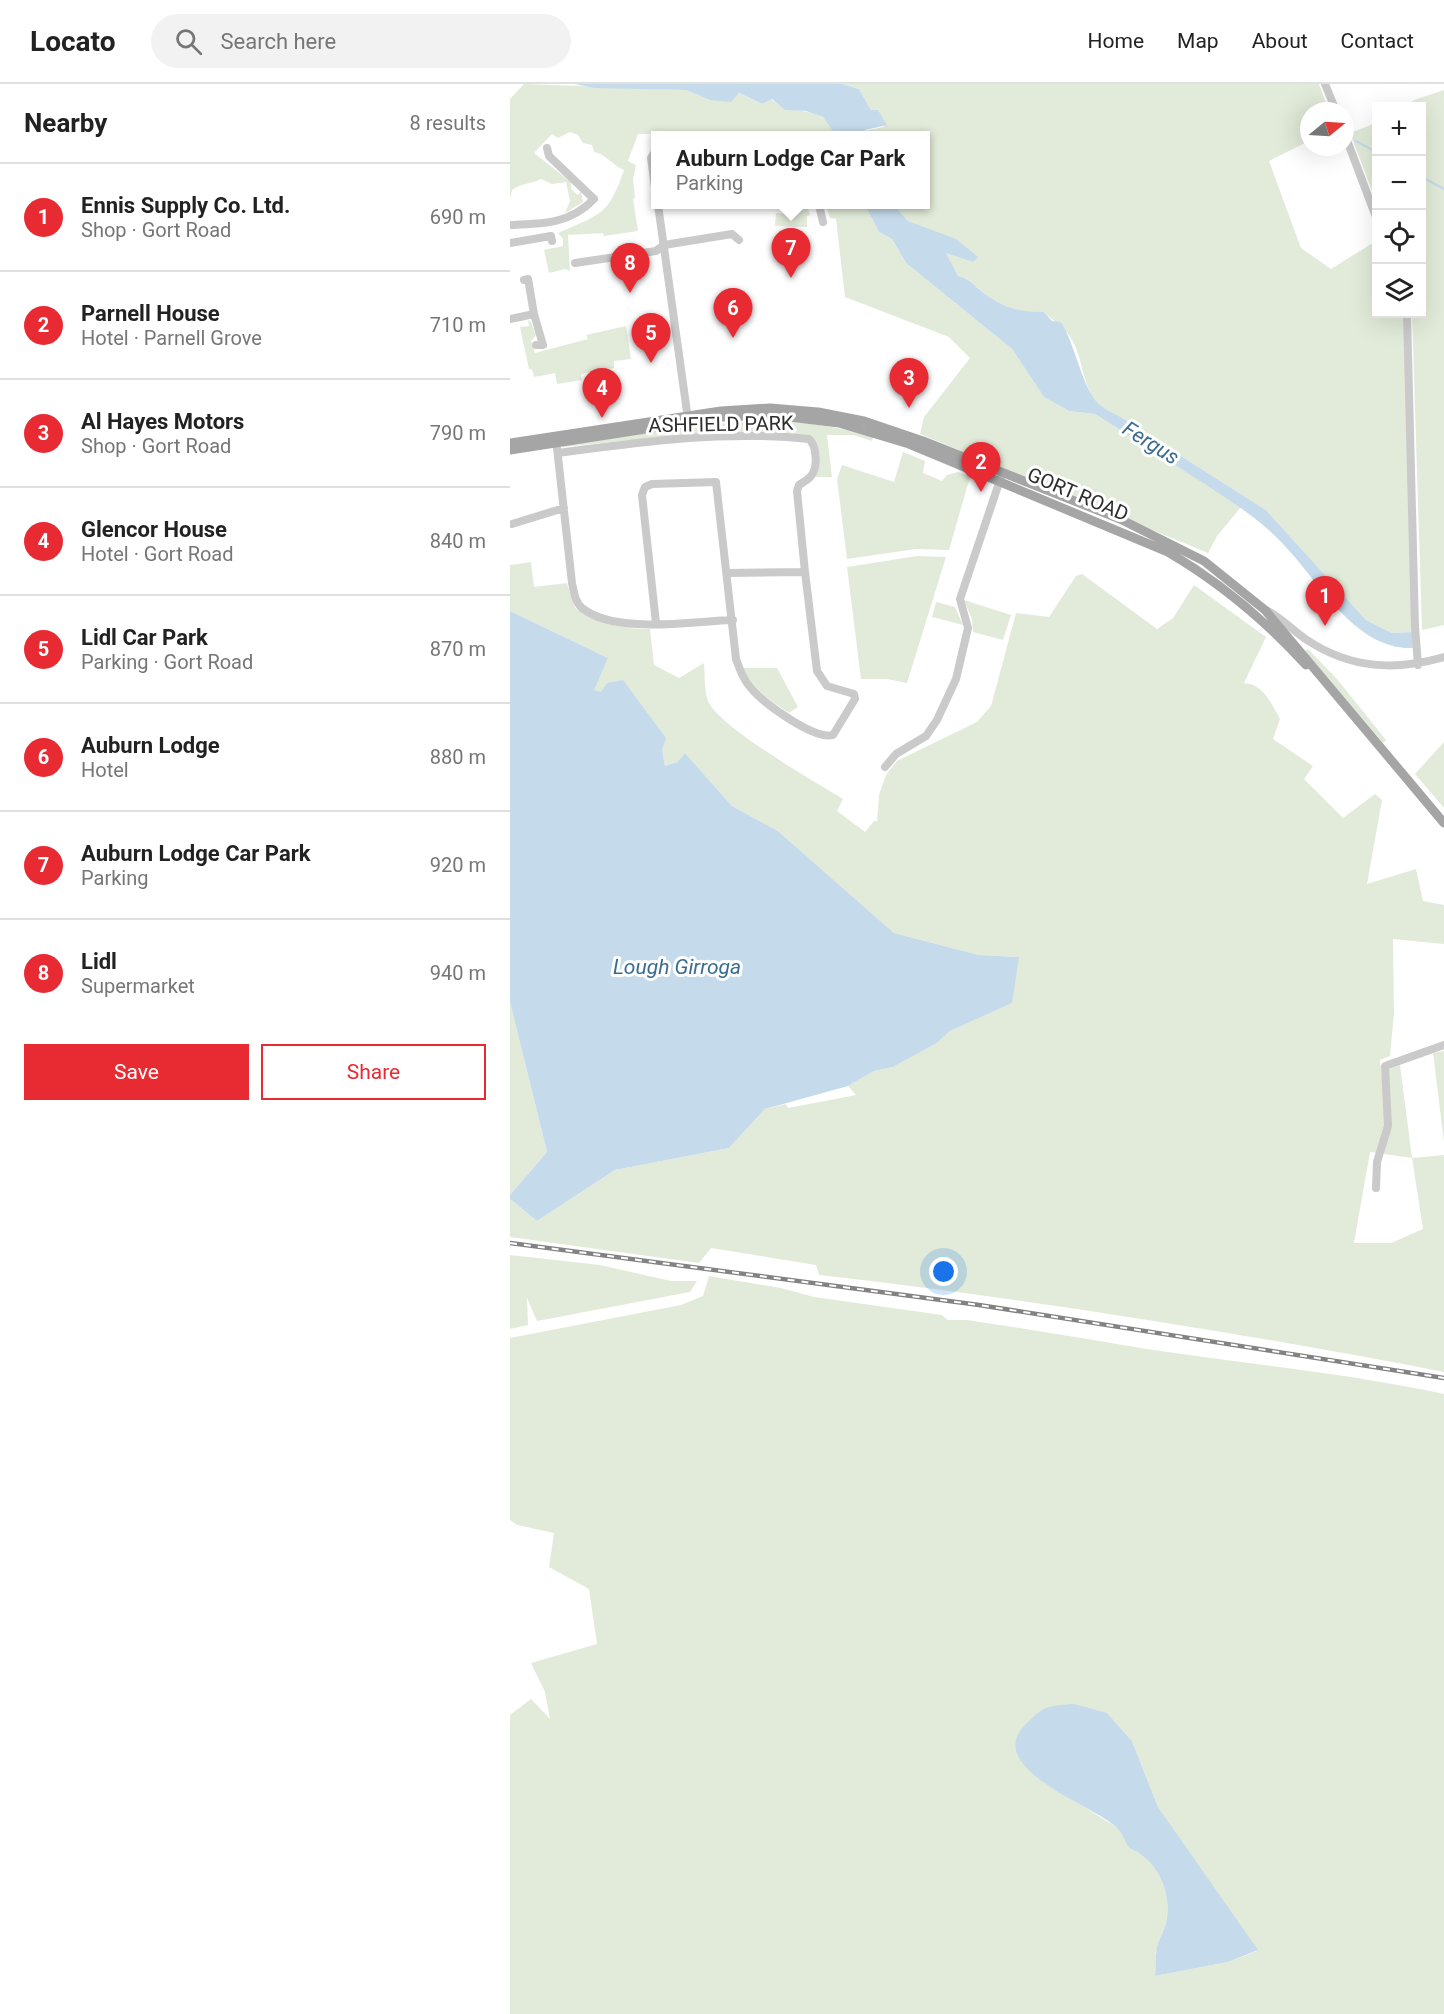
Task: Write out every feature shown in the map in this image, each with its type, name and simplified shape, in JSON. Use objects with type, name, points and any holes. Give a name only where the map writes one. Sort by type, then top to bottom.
[{"type":"main road","name":"GORT ROAD","points":[[510,450],[557,444],[688,419],[770,408],[818,412],[864,421],[1001,476],[1168,552],[1200,571],[1296,649],[1444,823]]},
{"type":"main road","name":"GORT ROAD","points":[[688,419],[772,415],[839,423],[909,444],[1001,476]]},
{"type":"main road","name":"GORT ROAD","points":[[510,443],[557,444]]},
{"type":"main road","points":[[1001,476],[1120,519],[1204,561],[1265,610],[1296,649]]},
{"type":"street","points":[[1325,84],[1332,102]]},
{"type":"street","points":[[510,225],[552,224],[583,210],[594,199],[549,156],[547,148]]},
{"type":"street","points":[[1353,156],[1374,210]]},
{"type":"street","points":[[659,209],[688,419]]},
{"type":"street","points":[[820,209],[823,222]]},
{"type":"street","points":[[575,263],[656,251],[664,245],[732,234],[739,240]]},
{"type":"street","points":[[510,243],[551,236],[552,241]]},
{"type":"street","points":[[524,280],[528,279],[534,314],[543,345],[536,345]]},
{"type":"street","points":[[510,319],[534,314]]},
{"type":"street","points":[[1407,318],[1415,627],[1418,665]]},
{"type":"street","name":"ASHFIELD PARK","points":[[557,444],[747,437],[809,439],[814,444],[815,469],[809,479],[799,484],[797,491],[806,572]]},
{"type":"street","points":[[557,444],[575,598],[581,608],[628,624],[733,620]]},
{"type":"street","points":[[885,767],[896,754],[926,736],[937,720],[956,679],[969,628],[960,599],[1001,476]]},
{"type":"street","points":[[656,623],[642,495],[645,487],[652,484],[716,482],[736,659],[741,674],[751,689],[767,704],[820,735],[833,735],[855,699],[854,694],[827,686],[818,671],[806,572],[728,573]]},
{"type":"street","points":[[512,524],[564,508]]},
{"type":"street","points":[[1265,610],[1330,654],[1362,665],[1392,668],[1418,665],[1444,657]]},
{"type":"street","points":[[1296,649],[1307,640]]},
{"type":"street","points":[[1376,1188],[1377,1162],[1388,1126],[1385,1066],[1444,1045]]},
{"type":"green space","points":[[524,84],[686,90],[710,100],[738,93],[762,104],[771,99],[790,109],[813,113],[826,120],[837,131],[651,131],[651,134],[638,134],[628,161],[636,165],[633,180],[635,198],[633,199],[638,231],[604,236],[603,233],[568,235],[570,271],[565,269],[549,273],[544,250],[563,246],[563,239],[558,233],[601,212],[613,197],[624,170],[594,152],[592,145],[583,143],[578,135],[570,132],[558,138],[552,134],[534,153],[571,182],[571,189],[578,195],[581,191],[583,202],[565,213],[570,201],[566,182],[552,184],[541,179],[512,190],[510,199],[510,99]]},
{"type":"green space","points":[[842,84],[1319,84],[1326,102],[1300,102],[1300,146],[1269,161],[1301,248],[1331,269],[1372,243],[1372,318],[1404,318],[1412,632],[1392,633],[1366,620],[1266,510],[1101,406],[1088,387],[1073,342],[1063,328],[1044,312],[1006,306],[985,294],[970,281],[958,276],[945,252],[973,262],[908,221],[898,209],[930,209],[930,131],[864,131],[884,127],[878,110],[871,110],[859,89]]},
{"type":"green space","points":[[1444,90],[1444,625],[1422,630],[1412,318],[1426,318],[1426,102],[1411,102]]},
{"type":"green space","points":[[1372,125],[1372,191],[1354,143],[1354,131]]},
{"type":"green space","points":[[792,209],[808,209],[810,215],[807,216],[807,227],[775,226],[776,213],[791,214]]},
{"type":"green space","points":[[827,209],[867,209],[879,232],[892,239],[906,263],[1012,349],[1044,397],[1069,411],[1095,414],[1241,507],[1217,536],[1208,553],[920,434],[924,417],[970,358],[949,337],[845,297],[836,219],[830,218]]},
{"type":"green space","points":[[528,320],[536,335],[531,341],[535,353],[588,339],[586,335],[626,326],[631,359],[614,361],[614,368],[585,373],[581,375],[582,380],[557,384],[555,373],[534,377],[532,369],[529,369],[520,327],[529,326]]},
{"type":"green space","points":[[749,421],[811,424],[873,437],[872,441],[853,435],[827,435],[832,477],[815,477],[819,456],[812,437],[742,433],[661,437],[562,447],[564,444],[693,426]]},
{"type":"green space","points":[[903,452],[925,461],[923,473],[942,481],[947,475],[958,472],[970,477],[949,550],[916,549],[847,559],[837,479],[842,465],[894,482]]},
{"type":"green space","points":[[917,556],[946,557],[907,683],[887,679],[861,679],[847,567]]},
{"type":"green space","points":[[531,562],[534,587],[567,583],[575,608],[593,618],[620,627],[650,629],[654,665],[679,678],[704,663],[707,697],[716,712],[748,739],[843,799],[837,811],[865,832],[874,821],[877,821],[879,795],[886,775],[897,761],[977,722],[991,706],[1016,613],[1049,617],[1076,576],[1082,574],[1157,629],[1173,618],[1194,585],[1266,637],[1244,683],[1251,684],[1261,691],[1270,701],[1280,719],[1273,739],[1313,766],[1304,779],[1343,818],[1375,794],[1382,800],[1367,884],[1416,869],[1423,901],[1444,905],[1444,944],[1393,939],[1394,1013],[1390,1056],[1380,1060],[1382,1079],[1389,1069],[1400,1065],[1412,1158],[1444,1155],[1444,1372],[1289,1343],[1133,1318],[819,1275],[816,1265],[711,1248],[699,1263],[510,1237],[510,1199],[537,1221],[615,1170],[729,1148],[765,1109],[786,1104],[788,1108],[856,1095],[848,1086],[874,1071],[893,1067],[937,1043],[950,1031],[1011,1003],[1018,957],[979,955],[894,933],[778,831],[732,806],[685,753],[677,762],[665,766],[662,750],[601,692],[593,690],[608,658],[510,611],[510,565]],"holes":[[[1370,1152],[1412,1158],[1423,1229],[1391,1243],[1354,1243]]]},
{"type":"green space","points":[[964,600],[1011,615],[1003,640],[973,632],[972,619]]},
{"type":"green space","points":[[936,602],[955,607],[963,625],[932,617]]},
{"type":"green space","points":[[1308,649],[1337,679],[1386,740],[1383,743],[1305,651]]},
{"type":"green space","points":[[743,668],[777,668],[798,707],[789,713],[763,694]]},
{"type":"green space","points":[[1444,742],[1444,808],[1415,774]]},
{"type":"green space","points":[[510,1002],[547,1152],[510,1195]]},
{"type":"green space","points":[[1444,1051],[1444,1142],[1433,1053]]},
{"type":"green space","points":[[510,1255],[600,1265],[671,1281],[697,1281],[690,1292],[537,1321],[527,1298],[528,1325],[510,1329]]},
{"type":"green space","points":[[709,1276],[781,1288],[814,1297],[942,1315],[948,1320],[967,1320],[1147,1349],[1333,1374],[1444,1394],[1444,2014],[510,2014],[510,1715],[531,1699],[550,1719],[545,1692],[531,1663],[597,1644],[589,1589],[549,1567],[554,1533],[517,1525],[510,1520],[510,1338],[681,1305],[703,1296]],"holes":[[[1107,1713],[1132,1741],[1158,1807],[1257,1951],[1228,1962],[1155,1976],[1157,1947],[1166,1923],[1168,1906],[1164,1885],[1154,1867],[1129,1848],[1118,1828],[1043,1782]]]},
{"type":"water","points":[[574,84],[842,84],[859,89],[871,110],[878,110],[887,125],[866,131],[833,131],[823,117],[806,111],[785,110],[772,99],[762,104],[739,93],[731,102],[710,100],[686,90],[595,88]]},
{"type":"water","name":"Fergus","points":[[867,209],[898,209],[908,221],[956,239],[978,257],[973,262],[946,253],[958,276],[970,281],[1000,303],[1020,310],[1044,312],[1052,321],[1061,322],[1087,386],[1098,403],[1266,510],[1366,620],[1392,633],[1412,632],[1414,648],[1393,646],[1374,638],[1356,626],[1340,611],[1273,534],[1230,501],[1095,414],[1069,411],[1044,397],[1012,349],[906,263],[892,239],[879,232]]},
{"type":"water","name":"Lough Girroga","points":[[510,611],[608,658],[594,690],[601,692],[607,683],[623,680],[666,738],[662,750],[665,766],[677,762],[685,753],[732,806],[778,831],[894,933],[979,955],[1019,957],[1012,1003],[950,1031],[937,1043],[893,1067],[874,1071],[848,1086],[765,1109],[729,1148],[615,1170],[537,1221],[510,1199],[510,1195],[547,1152],[510,1002]]},
{"type":"water","points":[[1074,1704],[1107,1713],[1132,1741],[1158,1807],[1258,1950],[1228,1962],[1155,1976],[1157,1947],[1166,1924],[1168,1906],[1164,1886],[1154,1867],[1129,1848],[1117,1828],[1047,1785],[1018,1757],[1016,1741],[1032,1718],[1047,1708]]},
{"type":"waterway","points":[[1356,141],[1372,150]]},
{"type":"waterway","points":[[1426,179],[1444,189]]},
{"type":"railway","points":[[510,1243],[979,1305],[1444,1378]]},
{"type":"place","name":"Auburn Lodge Car Park","points":[[791,278]]},
{"type":"place","name":"Lidl","points":[[630,293]]},
{"type":"place","name":"Auburn Lodge","points":[[733,338]]},
{"type":"place","name":"Lidl Car Park","points":[[651,363]]},
{"type":"place","name":"Al Hayes Motors","points":[[909,408]]},
{"type":"place","name":"Glencor House","points":[[602,418]]},
{"type":"place","name":"Parnell House","points":[[981,492]]},
{"type":"place","name":"Ennis Supply Co. Ltd.","points":[[1325,626]]}]
